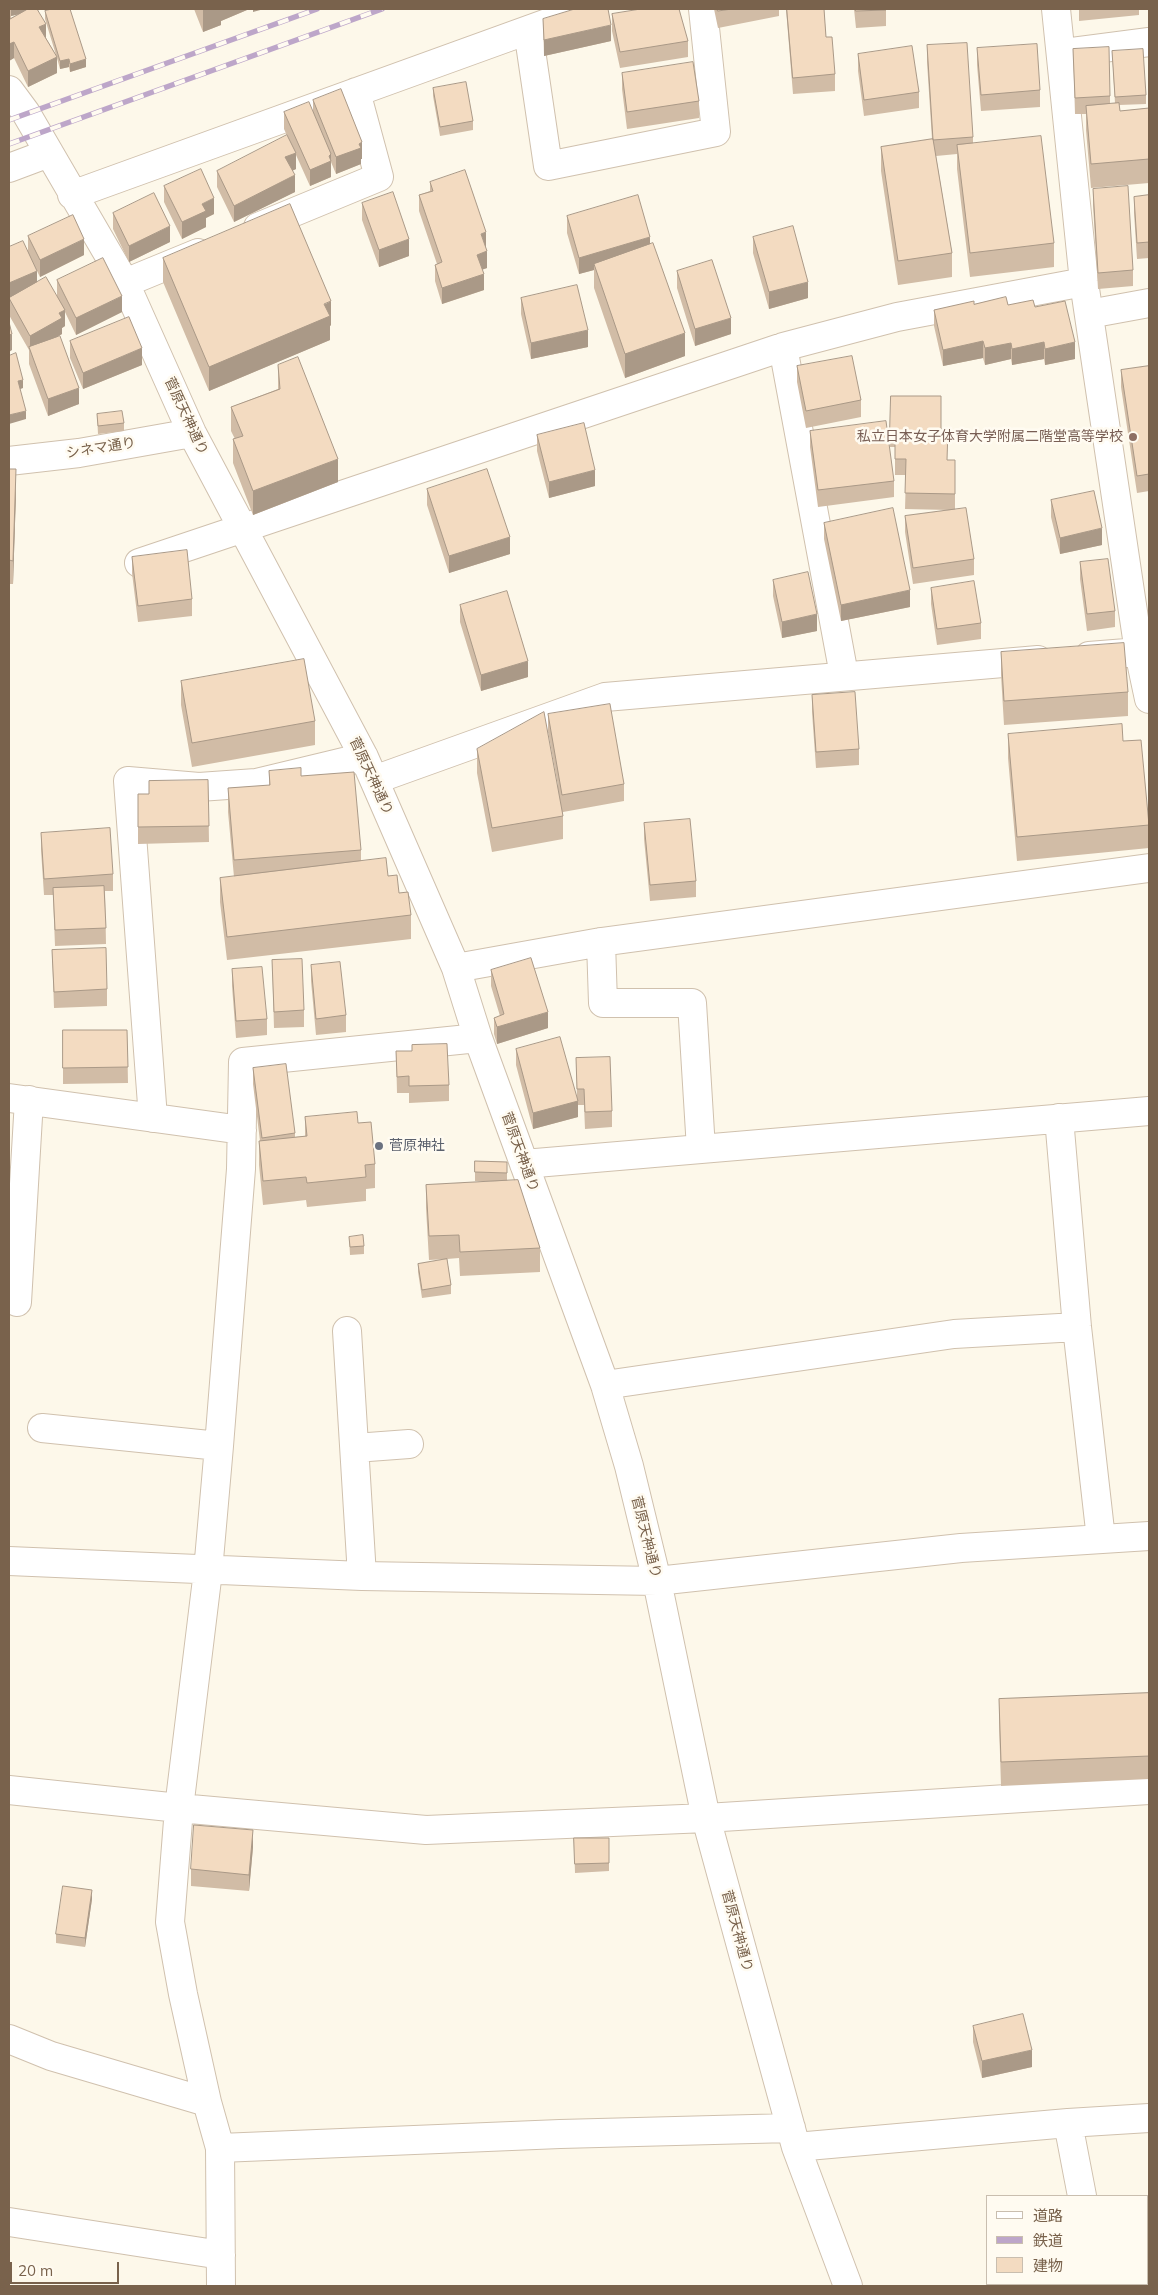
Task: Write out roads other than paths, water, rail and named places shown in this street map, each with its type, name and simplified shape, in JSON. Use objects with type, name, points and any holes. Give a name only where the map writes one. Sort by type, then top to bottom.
[{"type":"street","points":[[72,195],[586,9]]},
{"type":"street","points":[[528,30],[548,166],[716,132],[703,9]]},
{"type":"street","points":[[1056,9],[1084,282],[1140,652],[1149,699]]},
{"type":"street","points":[[1060,53],[1149,42]]},
{"type":"street","name":"菅原天神通り","points":[[9,90],[49,153],[125,284],[192,433],[316,662],[369,769],[456,968],[478,1038],[605,1385],[629,1466],[657,1581],[706,1818],[793,2137],[848,2286]]},
{"type":"street","points":[[125,284],[379,177],[356,92]]},
{"type":"street","points":[[9,168],[49,153]]},
{"type":"street","points":[[139,563],[243,530],[605,405],[783,347],[898,317],[1084,282]]},
{"type":"street","points":[[1089,314],[1149,303]]},
{"type":"street","points":[[783,347],[844,675]]},
{"type":"street","name":"シネマ通り","points":[[9,461],[79,453],[192,433]]},
{"type":"street","points":[[153,1118],[128,781],[199,787],[256,783],[369,769],[605,697],[844,675],[1140,652]]},
{"type":"street","points":[[456,968],[601,942],[1149,868]]},
{"type":"street","points":[[601,942],[603,1003],[692,1003],[701,1149]]},
{"type":"street","points":[[221,2286],[220,2148],[207,2102],[183,1994],[170,1922],[179,1808],[208,1571],[241,1169],[243,1062],[478,1038]]},
{"type":"street","points":[[17,1302],[19,1099],[242,1130]]},
{"type":"street","points":[[524,1164],[1149,1111]]},
{"type":"street","points":[[1059,1118],[1077,1327],[1101,1539]]},
{"type":"street","points":[[605,1385],[954,1334],[1077,1327]]},
{"type":"street","points":[[347,1331],[362,1576]]},
{"type":"street","points":[[42,1428],[218,1446]]},
{"type":"street","points":[[355,1448],[409,1444]]},
{"type":"street","points":[[9,1561],[208,1571],[362,1576],[657,1581],[961,1548],[1149,1536]]},
{"type":"street","points":[[9,1790],[179,1808],[426,1830],[706,1818],[1149,1790]]},
{"type":"street","points":[[9,2039],[51,2056],[207,2102]]},
{"type":"street","points":[[220,2148],[560,2134],[793,2137],[1149,2118]]},
{"type":"street","points":[[1068,2123],[1082,2195]]},
{"type":"street","points":[[9,2222],[221,2255]]},
{"type":"railway","points":[[9,120],[317,9]]},
{"type":"railway","points":[[9,144],[382,9]]},
{"type":"place","name":"私立日本女子体育大学附属二階堂高等学校","points":[[1133,437]]},
{"type":"place","name":"菅原神社","points":[[379,1146]]}]
